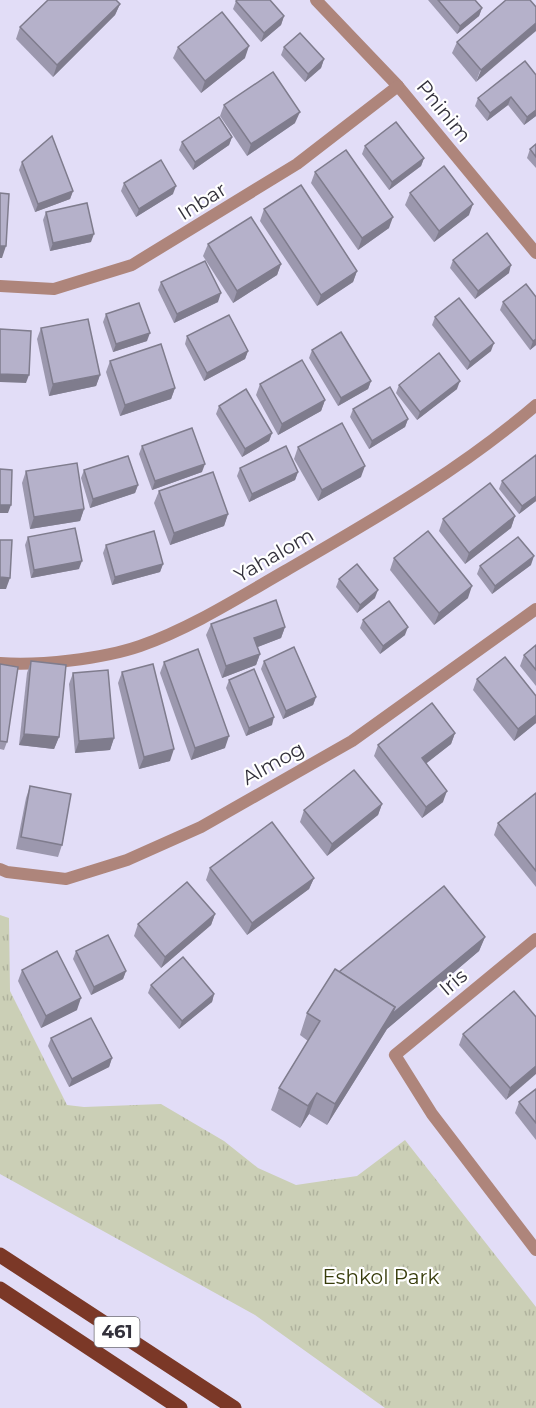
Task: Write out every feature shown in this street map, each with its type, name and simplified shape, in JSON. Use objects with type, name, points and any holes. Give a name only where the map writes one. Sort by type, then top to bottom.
[{"type":"main road","name":"461","points":[[0,1255],[234,1408]]},
{"type":"main road","name":"461","points":[[0,1289],[180,1408]]},
{"type":"street","name":"Pninim","points":[[316,0],[398,86],[536,253]]},
{"type":"street","name":"Inbar","points":[[0,286],[54,289],[132,265],[297,164],[398,86]]},
{"type":"street","name":"Yahalom","points":[[0,663],[34,666],[139,647],[206,616],[403,503],[496,439],[536,405]]},
{"type":"street","name":"Almog","points":[[0,869],[7,873],[66,879],[127,860],[201,827],[352,741],[536,609]]},
{"type":"street","name":"Iris","points":[[536,939],[395,1055],[432,1114],[536,1250]]},
{"type":"green space","name":"Eshkol Park","points":[[0,915],[9,918],[10,991],[67,1105],[84,1107],[161,1104],[224,1141],[258,1168],[296,1185],[357,1176],[405,1140],[536,1307],[536,1408],[385,1408],[255,1315],[0,1174]]},
{"type":"building","points":[[48,0],[116,0],[120,4],[57,65],[20,27]]},
{"type":"building","points":[[237,0],[270,0],[284,16],[264,33]]},
{"type":"building","points":[[438,0],[475,0],[482,8],[460,26]]},
{"type":"building","points":[[506,0],[530,0],[536,7],[536,23],[481,70],[457,42]]},
{"type":"building","points":[[222,12],[249,46],[205,81],[178,47]]},
{"type":"building","points":[[300,33],[324,59],[308,74],[284,47]]},
{"type":"building","points":[[525,61],[536,75],[536,110],[527,117],[511,97],[490,113],[478,98]]},
{"type":"building","points":[[273,72],[300,112],[251,144],[224,105]]},
{"type":"building","points":[[219,117],[232,137],[195,162],[182,142]]},
{"type":"building","points":[[396,122],[424,158],[392,182],[365,146]]},
{"type":"building","points":[[52,136],[73,191],[38,204],[22,162]]},
{"type":"building","points":[[536,144],[536,157],[530,149]]},
{"type":"building","points":[[346,150],[393,217],[362,238],[315,172]]},
{"type":"building","points":[[161,160],[176,186],[139,209],[124,183]]},
{"type":"building","points":[[444,166],[473,204],[439,231],[410,193]]},
{"type":"building","points":[[301,185],[357,271],[321,295],[264,209]]},
{"type":"building","points":[[0,193],[9,194],[6,246],[0,246]]},
{"type":"building","points":[[87,203],[94,234],[53,243],[46,212]]},
{"type":"building","points":[[251,217],[281,264],[237,291],[208,244]]},
{"type":"building","points":[[487,233],[511,265],[478,291],[453,260]]},
{"type":"building","points":[[205,261],[221,293],[177,314],[161,282]]},
{"type":"building","points":[[526,284],[536,297],[536,339],[533,341],[503,302]]},
{"type":"building","points":[[459,298],[494,343],[470,362],[435,317]]},
{"type":"building","points":[[139,303],[150,333],[116,344],[106,314]]},
{"type":"building","points":[[229,315],[248,351],[207,373],[187,336]]},
{"type":"building","points":[[88,319],[100,375],[53,384],[41,328]]},
{"type":"building","points":[[0,329],[31,331],[29,375],[0,374]]},
{"type":"building","points":[[341,332],[371,381],[341,398],[312,350]]},
{"type":"building","points":[[161,344],[175,388],[125,405],[110,361]]},
{"type":"building","points":[[439,353],[460,381],[420,412],[399,385]]},
{"type":"building","points":[[302,360],[325,400],[282,424],[260,384]]},
{"type":"building","points":[[390,387],[408,419],[372,441],[353,409]]},
{"type":"building","points":[[246,389],[272,433],[245,449],[219,406]]},
{"type":"building","points":[[342,423],[365,466],[322,490],[298,447]]},
{"type":"building","points":[[192,428],[205,464],[155,481],[142,446]]},
{"type":"building","points":[[286,446],[298,472],[252,494],[240,468]]},
{"type":"building","points":[[536,455],[536,496],[522,506],[502,481]]},
{"type":"building","points":[[128,456],[138,485],[93,499],[84,470]]},
{"type":"building","points":[[77,463],[84,509],[34,517],[26,471]]},
{"type":"building","points":[[0,469],[12,470],[11,505],[0,505]]},
{"type":"building","points":[[213,472],[228,514],[174,533],[159,491]]},
{"type":"building","points":[[490,483],[515,516],[469,553],[443,519]]},
{"type":"building","points":[[75,528],[82,561],[34,570],[28,537]]},
{"type":"building","points":[[154,531],[163,564],[115,577],[106,545]]},
{"type":"building","points":[[428,531],[472,586],[439,613],[394,558]]},
{"type":"building","points":[[518,537],[534,556],[495,586],[480,566]]},
{"type":"building","points":[[0,540],[12,540],[10,578],[0,577]]},
{"type":"building","points":[[357,564],[378,590],[360,605],[339,579]]},
{"type":"building","points":[[276,600],[285,627],[254,638],[260,654],[226,666],[211,624]]},
{"type":"building","points":[[389,601],[408,627],[383,646],[363,620]]},
{"type":"building","points":[[536,645],[536,670],[524,655]]},
{"type":"building","points":[[294,647],[316,697],[286,711],[264,661]]},
{"type":"building","points":[[198,649],[229,736],[195,748],[164,662]]},
{"type":"building","points":[[505,657],[536,696],[536,715],[518,729],[477,679]]},
{"type":"building","points":[[31,661],[66,665],[59,737],[24,734]]},
{"type":"building","points":[[0,664],[18,667],[7,742],[0,741]]},
{"type":"building","points":[[153,664],[174,749],[144,757],[122,672]]},
{"type":"building","points":[[254,669],[274,717],[249,728],[229,680]]},
{"type":"building","points":[[108,670],[114,738],[79,741],[73,673]]},
{"type":"building","points":[[432,703],[455,733],[422,758],[447,791],[426,807],[378,745]]},
{"type":"building","points":[[354,770],[382,804],[332,844],[304,810]]},
{"type":"building","points":[[30,786],[71,794],[62,845],[21,837]]},
{"type":"building","points":[[536,793],[536,871],[498,823]]},
{"type":"building","points":[[272,822],[314,878],[252,923],[210,868]]},
{"type":"building","points":[[187,882],[215,914],[165,957],[138,924]]},
{"type":"building","points":[[444,886],[485,937],[392,1014],[395,1007],[339,972]]},
{"type":"building","points":[[108,935],[126,971],[94,987],[76,951]]},
{"type":"building","points":[[57,951],[81,998],[46,1016],[22,970]]},
{"type":"building","points":[[183,957],[214,994],[182,1021],[151,985]]},
{"type":"building","points":[[335,969],[395,1007],[335,1104],[317,1093],[308,1106],[279,1088],[320,1021],[307,1013]]},
{"type":"building","points":[[514,991],[536,1017],[536,1066],[510,1088],[463,1034]]},
{"type":"building","points":[[91,1018],[112,1058],[72,1079],[51,1038]]},
{"type":"building","points":[[536,1089],[536,1123],[519,1102]]}]
